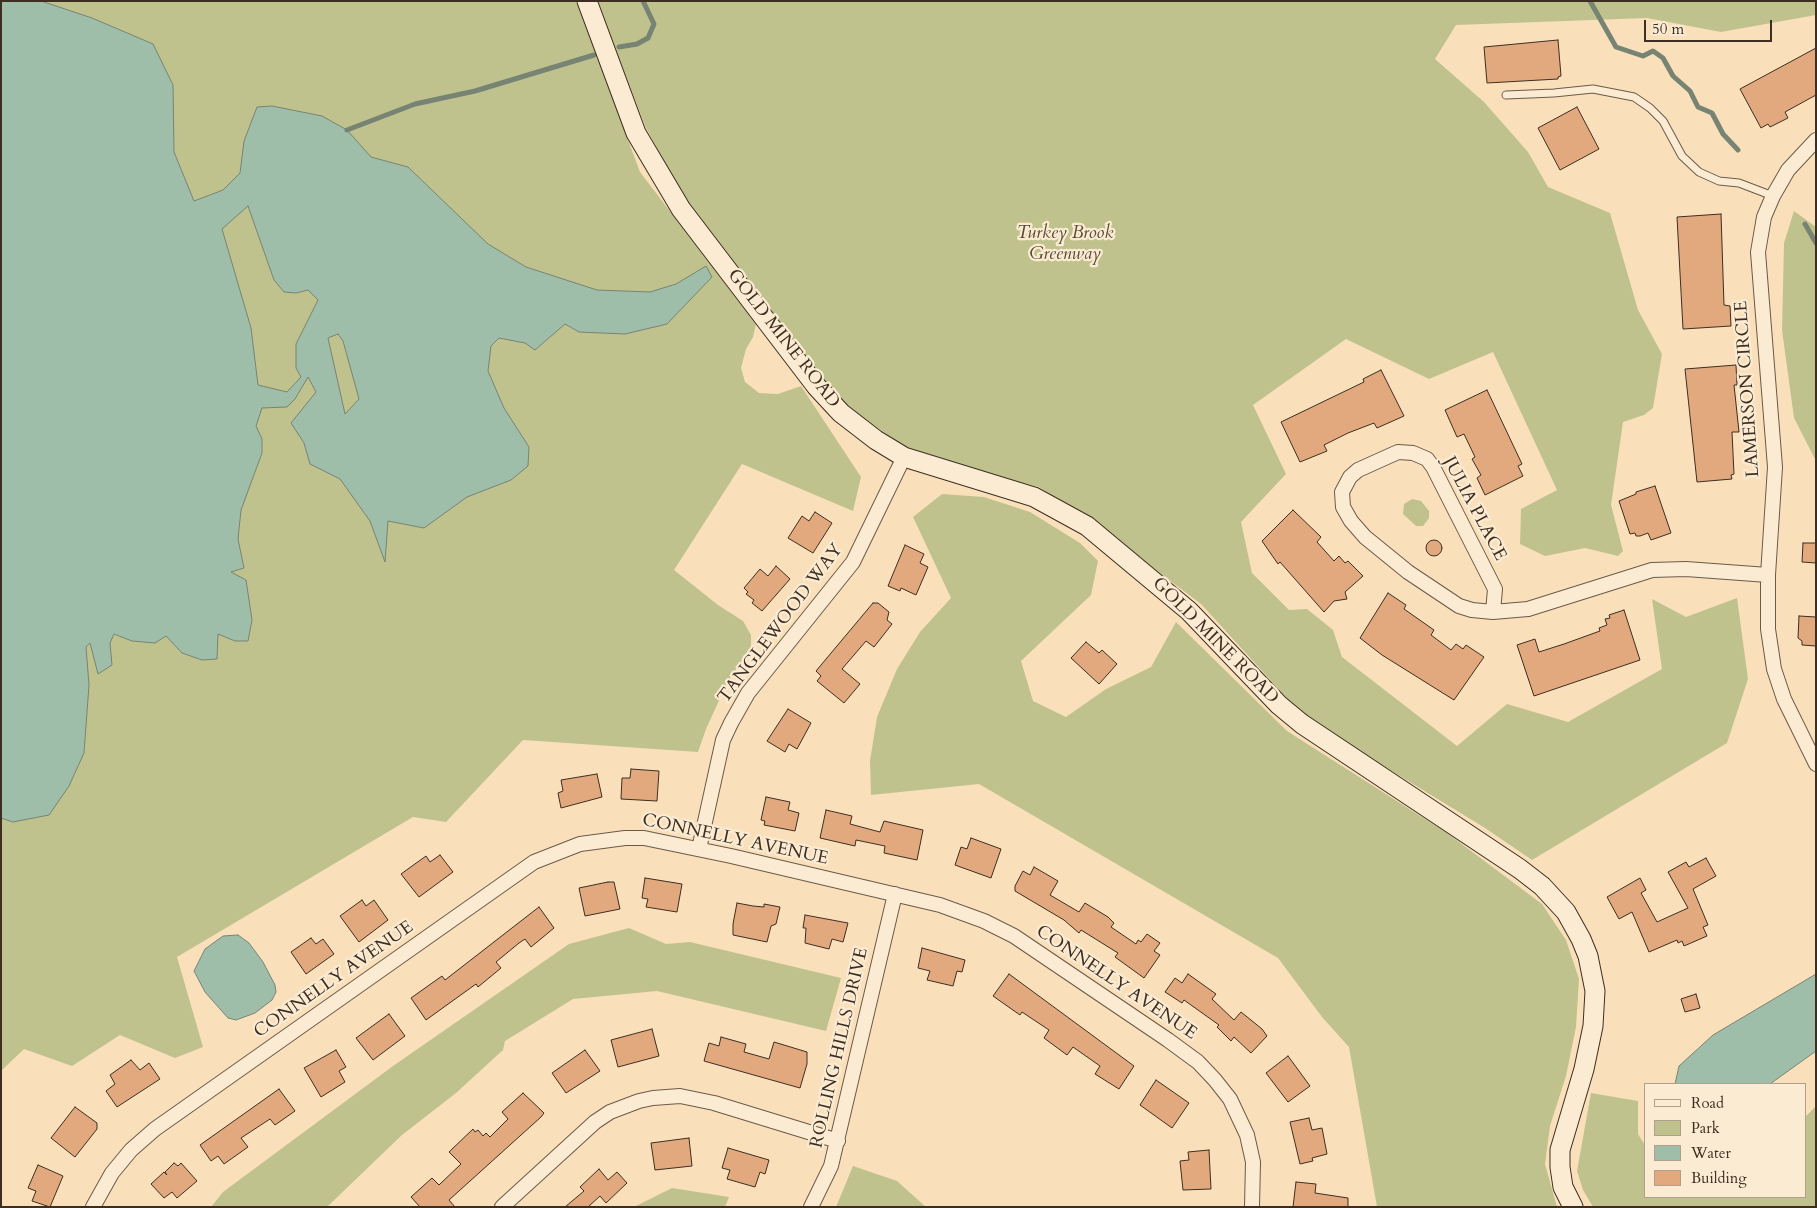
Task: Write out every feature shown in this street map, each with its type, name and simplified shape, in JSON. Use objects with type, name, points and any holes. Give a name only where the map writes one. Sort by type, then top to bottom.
[{"type":"street","name":"GOLD MINE ROAD","points":[[587,1],[636,133],[681,209],[828,400],[858,428],[904,457],[1034,497],[1086,526],[1135,564],[1190,611],[1278,705],[1302,724],[1520,869],[1552,896],[1566,912],[1581,939],[1593,974],[1595,991],[1594,1020],[1584,1069],[1560,1150],[1563,1187],[1573,1207]]},
{"type":"street","name":"LAMERSON CIRCLE","points":[[1816,140],[1788,170],[1773,196],[1763,223],[1758,252],[1775,467],[1768,575],[1768,629],[1774,668],[1784,699],[1816,764]]},
{"type":"street","name":"JULIA PLACE","points":[[1493,612],[1495,589],[1433,467],[1427,459],[1413,453],[1398,452],[1358,470],[1350,477],[1342,492],[1343,507],[1351,521],[1365,537],[1408,572],[1460,606],[1472,610],[1493,612],[1528,609],[1652,570],[1686,569],[1768,575]]},
{"type":"street","name":"TANGLEWOOD WAY","points":[[699,849],[723,740],[731,723],[748,694],[849,570],[862,547],[904,457]]},
{"type":"street","name":"CONNELLY AVENUE","points":[[93,1207],[112,1173],[131,1150],[155,1128],[534,862],[557,851],[607,839],[644,838],[895,894],[962,912],[1014,936],[1198,1062],[1230,1099],[1247,1134],[1253,1162],[1252,1207]]},
{"type":"street","name":"ROLLING HILLS DRIVE","points":[[811,1207],[831,1166],[838,1141],[895,894]]},
{"type":"street","points":[[502,1207],[595,1122],[610,1112],[639,1100],[680,1096],[714,1103],[838,1141]]},
{"type":"lane","points":[[1506,95],[1593,89],[1634,97],[1650,108],[1663,121],[1682,156],[1698,172],[1719,181],[1739,183],[1773,196]]},
{"type":"green space","points":[[1,1],[576,1],[640,172],[756,324],[741,368],[745,382],[759,393],[778,394],[801,386],[861,477],[853,511],[742,464],[674,570],[718,605],[743,621],[751,635],[751,649],[728,681],[706,729],[698,752],[523,740],[446,822],[413,817],[177,957],[203,1047],[175,1058],[120,1035],[72,1066],[24,1049],[1,1071]]},
{"type":"green space","name":"Turkey Brook Greenway","points":[[597,1],[1816,1],[1816,15],[1721,32],[1647,18],[1456,25],[1435,59],[1484,102],[1528,152],[1548,187],[1610,213],[1638,310],[1662,354],[1653,408],[1644,415],[1623,422],[1611,505],[1623,551],[1618,556],[1585,548],[1545,556],[1520,544],[1521,509],[1557,490],[1493,352],[1429,379],[1346,339],[1253,405],[1286,474],[1241,522],[1252,573],[1289,610],[1307,609],[1333,630],[1342,657],[1457,746],[1507,704],[1568,722],[1662,669],[1652,599],[1686,617],[1737,598],[1748,679],[1727,743],[1532,860],[1485,828],[1305,718],[1201,604],[1100,528],[1039,487],[938,462],[909,450],[851,409],[824,383],[690,208],[646,128]]},
{"type":"green space","points":[[1794,211],[1816,227],[1816,461],[1794,418],[1782,330],[1784,243]]},
{"type":"green space","points":[[942,494],[984,497],[1030,512],[1080,543],[1098,561],[1091,595],[1021,661],[1033,701],[1066,717],[1106,689],[1151,667],[1176,622],[1287,731],[1447,833],[1542,904],[1566,940],[1579,979],[1576,1027],[1566,1076],[1550,1126],[1545,1164],[1557,1207],[1377,1207],[1349,1047],[1322,1017],[1278,958],[979,784],[871,795],[870,761],[877,717],[897,669],[920,632],[951,598],[913,517]]},
{"type":"green space","points":[[1412,499],[1421,501],[1429,511],[1429,518],[1423,526],[1416,526],[1403,514],[1404,504]]},
{"type":"green space","points":[[629,928],[666,944],[690,942],[841,978],[826,1031],[657,991],[573,999],[505,1041],[503,1050],[456,1093],[402,1135],[327,1207],[211,1207],[223,1192],[393,1066],[569,944]]},
{"type":"green space","points":[[1591,1093],[1638,1101],[1638,1134],[1644,1144],[1644,1198],[1807,1198],[1807,1115],[1816,1106],[1816,1207],[1593,1207],[1583,1190],[1577,1171]]},
{"type":"green space","points":[[853,1166],[897,1181],[926,1207],[836,1207]]},
{"type":"green space","points":[[672,1188],[729,1197],[725,1207],[634,1207]]},
{"type":"water","points":[[1,1],[41,1],[92,18],[153,44],[173,85],[174,152],[194,201],[223,190],[240,173],[244,141],[257,107],[272,106],[322,116],[347,130],[371,157],[408,167],[488,244],[526,267],[597,290],[650,292],[676,284],[706,266],[712,277],[667,324],[625,334],[579,332],[565,324],[535,350],[525,343],[499,338],[491,346],[488,371],[504,408],[529,447],[528,466],[511,480],[467,497],[424,528],[388,521],[385,562],[370,521],[340,479],[310,464],[304,443],[291,423],[316,392],[308,377],[295,399],[287,407],[262,408],[256,426],[262,439],[262,453],[241,510],[238,539],[244,568],[231,572],[246,580],[252,620],[248,641],[235,641],[218,634],[217,659],[202,660],[182,653],[166,636],[155,643],[132,641],[114,634],[110,643],[112,665],[98,674],[90,643],[86,647],[89,685],[84,753],[69,786],[49,815],[13,822],[1,818]],"holes":[[[248,206],[274,280],[284,292],[296,293],[308,290],[318,300],[296,344],[296,368],[301,377],[287,392],[258,385],[251,328],[222,229]],[[338,334],[343,341],[359,399],[345,414],[328,338]]]},
{"type":"water","points":[[238,935],[249,943],[263,962],[275,985],[276,992],[272,1000],[255,1013],[236,1020],[228,1018],[205,992],[194,971],[205,949],[223,936]]},
{"type":"water","points":[[1816,974],[1816,1051],[1771,1083],[1675,1083],[1679,1066],[1713,1035]]},
{"type":"building","points":[[1558,40],[1561,76],[1558,79],[1487,83],[1484,47]]},
{"type":"building","points":[[1816,48],[1816,95],[1785,112],[1788,118],[1770,127],[1768,124],[1761,128],[1740,89]]},
{"type":"building","points":[[1577,107],[1599,149],[1560,170],[1538,128]]},
{"type":"building","points":[[1721,214],[1724,305],[1730,306],[1731,326],[1683,329],[1677,217]]},
{"type":"building","points":[[1736,365],[1737,385],[1734,385],[1739,432],[1732,432],[1734,474],[1731,475],[1732,479],[1697,482],[1685,369]]},
{"type":"building","points":[[1381,370],[1404,416],[1377,428],[1374,423],[1348,433],[1324,445],[1327,451],[1300,462],[1281,422],[1364,382],[1363,379]]},
{"type":"building","points":[[1487,390],[1522,464],[1518,466],[1523,476],[1485,495],[1477,478],[1481,475],[1472,459],[1475,457],[1464,434],[1457,437],[1445,410]]},
{"type":"building","points":[[1655,486],[1671,533],[1651,540],[1648,533],[1640,536],[1636,536],[1635,533],[1630,534],[1619,501],[1636,494],[1636,492]]},
{"type":"building","points":[[1293,510],[1321,537],[1317,542],[1334,561],[1339,556],[1345,563],[1348,561],[1363,576],[1345,592],[1347,599],[1334,601],[1324,612],[1280,562],[1278,564],[1262,541]]},
{"type":"building","points":[[815,512],[832,523],[813,553],[788,538],[802,516],[809,521]]},
{"type":"building","points":[[1434,540],[1442,548],[1434,556],[1426,548]]},
{"type":"building","points":[[1803,543],[1816,543],[1816,563],[1802,562]]},
{"type":"building","points":[[905,545],[924,554],[920,563],[928,567],[916,595],[901,588],[900,591],[888,586]]},
{"type":"building","points":[[776,566],[790,579],[762,611],[752,603],[754,600],[746,594],[748,592],[744,588],[760,569],[768,576]]},
{"type":"building","points":[[1388,593],[1406,605],[1404,609],[1434,630],[1431,635],[1451,650],[1456,644],[1463,649],[1466,645],[1484,657],[1454,700],[1382,655],[1360,638]]},
{"type":"building","points":[[873,603],[878,603],[889,612],[887,620],[892,624],[874,647],[866,641],[842,669],[860,684],[844,703],[817,681],[821,676],[816,671]]},
{"type":"building","points":[[1624,610],[1640,660],[1534,696],[1517,645],[1535,639],[1539,652],[1564,644],[1600,631],[1599,628],[1607,625],[1605,619],[1610,618],[1609,615]]},
{"type":"building","points":[[1799,616],[1816,617],[1816,646],[1802,645],[1802,641],[1798,638]]},
{"type":"building","points":[[1086,642],[1099,653],[1102,650],[1117,664],[1099,684],[1071,658]]},
{"type":"building","points":[[788,709],[811,723],[797,749],[789,744],[785,752],[767,741]]},
{"type":"building","points":[[631,769],[659,771],[657,801],[621,799],[622,778],[630,778]]},
{"type":"building","points":[[597,774],[602,797],[561,808],[558,793],[563,791],[561,780]]},
{"type":"building","points":[[766,797],[790,802],[788,810],[799,813],[795,831],[764,825],[765,821],[761,820]]},
{"type":"building","points":[[826,810],[852,816],[850,824],[880,832],[884,821],[923,830],[917,860],[884,853],[885,846],[856,840],[855,846],[820,838]]},
{"type":"building","points":[[971,838],[1001,849],[991,878],[955,865],[961,847],[967,849]]},
{"type":"building","points":[[440,855],[453,872],[419,897],[401,874],[426,856],[430,862]]},
{"type":"building","points":[[1706,858],[1716,876],[1693,889],[1708,925],[1703,927],[1707,936],[1684,946],[1682,941],[1678,943],[1677,940],[1649,952],[1632,912],[1619,919],[1607,897],[1640,878],[1646,890],[1641,893],[1657,922],[1688,908],[1668,872],[1686,862],[1689,867]]},
{"type":"building","points":[[1034,867],[1058,881],[1050,895],[1079,912],[1085,903],[1108,917],[1114,923],[1111,927],[1136,944],[1138,940],[1141,942],[1147,934],[1160,943],[1154,951],[1160,955],[1144,978],[1115,957],[1118,953],[1081,930],[1079,933],[1064,920],[1015,891],[1015,886],[1023,871],[1030,875]]},
{"type":"building","points":[[645,878],[682,884],[677,912],[646,907],[648,899],[642,898]]},
{"type":"building","points":[[614,882],[620,909],[585,916],[579,888]]},
{"type":"building","points":[[362,900],[366,906],[374,900],[388,920],[359,942],[340,916]]},
{"type":"building","points":[[737,903],[764,907],[764,904],[780,907],[776,924],[771,926],[767,942],[733,935]]},
{"type":"building","points":[[539,907],[554,928],[531,947],[525,939],[519,943],[496,962],[501,968],[478,987],[476,984],[426,1020],[411,998],[442,976],[445,980]]},
{"type":"building","points":[[805,915],[848,923],[843,942],[832,939],[829,949],[805,943],[806,928],[803,928]]},
{"type":"building","points":[[311,938],[316,944],[323,939],[334,954],[306,974],[291,952]]},
{"type":"building","points":[[922,948],[965,960],[962,972],[957,971],[953,986],[927,980],[930,971],[918,968]]},
{"type":"building","points":[[1009,974],[1134,1066],[1119,1089],[1095,1074],[1100,1066],[1073,1047],[1067,1055],[1044,1038],[1049,1030],[1022,1012],[1020,1015],[993,996]]},
{"type":"building","points":[[1188,974],[1216,994],[1212,999],[1234,1020],[1241,1012],[1262,1029],[1267,1036],[1251,1053],[1234,1037],[1231,1041],[1217,1027],[1219,1025],[1184,1000],[1182,1003],[1165,992],[1175,978],[1182,983]]},
{"type":"building","points":[[1696,994],[1700,1008],[1685,1012],[1681,999]]},
{"type":"building","points":[[389,1014],[405,1036],[373,1060],[356,1038]]},
{"type":"building","points":[[652,1029],[659,1056],[618,1067],[611,1040]]},
{"type":"building","points":[[721,1037],[746,1044],[744,1052],[769,1059],[774,1042],[807,1052],[807,1064],[800,1088],[704,1061],[709,1043],[719,1046]]},
{"type":"building","points":[[336,1050],[346,1067],[339,1071],[345,1082],[321,1097],[304,1068]]},
{"type":"building","points":[[585,1050],[600,1071],[566,1093],[552,1073]]},
{"type":"building","points":[[1288,1056],[1310,1086],[1288,1102],[1266,1073]]},
{"type":"building","points":[[131,1060],[140,1070],[149,1063],[160,1079],[117,1107],[106,1091],[115,1084],[110,1075]]},
{"type":"building","points":[[1156,1080],[1189,1103],[1172,1128],[1140,1105]]},
{"type":"building","points":[[279,1089],[295,1111],[275,1125],[270,1119],[241,1138],[248,1147],[224,1164],[218,1156],[211,1161],[200,1145]]},
{"type":"building","points":[[523,1093],[544,1113],[541,1117],[449,1200],[455,1207],[420,1207],[411,1197],[432,1178],[439,1185],[461,1164],[449,1152],[473,1129],[475,1132],[478,1130],[483,1136],[486,1133],[490,1137],[508,1119],[502,1112]]},
{"type":"building","points":[[75,1107],[97,1123],[97,1129],[75,1157],[51,1138]]},
{"type":"building","points":[[1309,1118],[1312,1130],[1322,1128],[1327,1154],[1312,1158],[1313,1161],[1300,1164],[1290,1122]]},
{"type":"building","points":[[689,1138],[692,1166],[655,1170],[651,1143]]},
{"type":"building","points":[[728,1148],[769,1160],[765,1174],[760,1172],[755,1187],[727,1179],[730,1170],[722,1168]]},
{"type":"building","points":[[1209,1150],[1211,1189],[1183,1190],[1180,1161],[1189,1160],[1188,1152]]},
{"type":"building","points":[[174,1163],[178,1166],[181,1163],[197,1181],[177,1198],[172,1192],[164,1198],[151,1184],[164,1172],[167,1175],[165,1172]]},
{"type":"building","points":[[38,1165],[63,1176],[50,1207],[32,1201],[36,1191],[28,1188]]},
{"type":"building","points":[[599,1169],[608,1180],[617,1172],[627,1183],[606,1203],[600,1196],[588,1207],[565,1207],[584,1191],[580,1187]]},
{"type":"building","points":[[1296,1182],[1316,1184],[1315,1193],[1348,1198],[1348,1207],[1293,1207]]},
{"type":"waterway","points":[[619,47],[637,44],[648,38],[654,24],[643,1]]},
{"type":"waterway","points":[[1590,1],[1616,47],[1643,56],[1653,51],[1663,58],[1673,76],[1690,91],[1698,107],[1712,113],[1723,134],[1738,150]]},
{"type":"waterway","points":[[347,130],[415,104],[475,91],[594,55]]},
{"type":"waterway","points":[[1805,224],[1816,243]]}]
